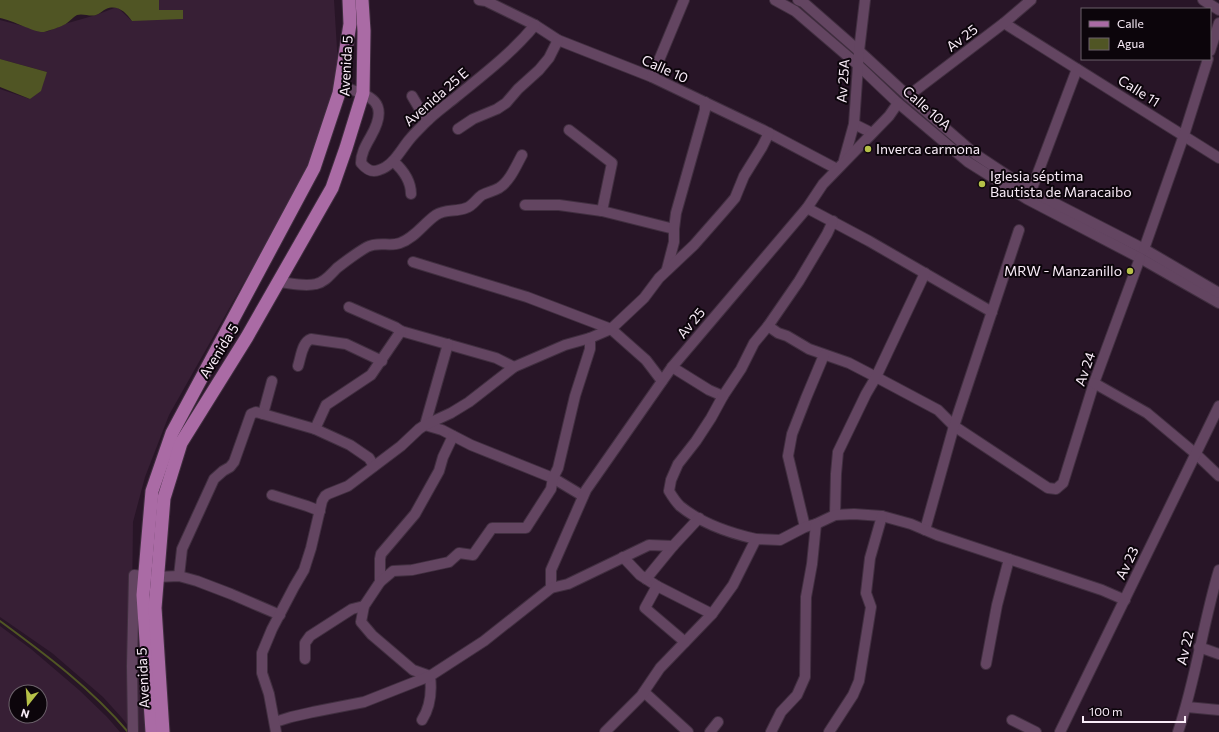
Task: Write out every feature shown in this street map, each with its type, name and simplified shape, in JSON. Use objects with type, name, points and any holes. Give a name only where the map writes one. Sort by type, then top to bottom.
[{"type":"main road","name":"Avenida 5","points":[[163,732],[155,608],[151,577],[152,491],[172,433],[314,168],[339,93],[350,24],[349,0]]},
{"type":"main road","name":"Avenida 5","points":[[152,732],[143,595],[151,577],[164,498],[181,443],[247,337],[332,188],[363,93],[364,31],[362,0]]},
{"type":"street","points":[[345,0],[350,24]]},
{"type":"street","name":"Calle 10","points":[[484,0],[535,25],[558,40],[652,78],[840,166]]},
{"type":"street","points":[[652,78],[684,0]]},
{"type":"street","name":"Calle 10A","points":[[775,0],[795,11],[858,65],[898,103],[968,162],[1027,199],[1219,293]]},
{"type":"street","name":"Calle 10A","points":[[798,0],[803,2],[975,154],[1031,191],[1142,254],[1219,303]]},
{"type":"street","name":"Av 25A","points":[[840,166],[854,124],[859,51],[865,0]]},
{"type":"street","name":"Av 25","points":[[908,96],[1004,22],[1030,0]]},
{"type":"street","points":[[1203,0],[1219,10]]},
{"type":"street","name":"Calle 11","points":[[1004,22],[1219,158]]},
{"type":"street","points":[[1211,48],[1219,23]]},
{"type":"street","name":"Avenida 25 E","points":[[340,86],[363,93],[376,104],[378,110],[378,120],[363,151],[361,163],[367,170],[379,170],[393,161],[409,139],[428,120],[505,57],[522,41],[535,25]]},
{"type":"street","points":[[458,129],[473,119],[497,109],[506,103],[549,58],[558,40]]},
{"type":"street","name":"Av 24","points":[[954,426],[1048,488],[1056,489],[1063,483],[1094,383],[1184,135],[1208,60]]},
{"type":"street","points":[[1031,191],[1077,69]]},
{"type":"street","points":[[412,96],[428,120]]},
{"type":"street","points":[[667,271],[674,242],[676,213],[705,110],[705,102]]},
{"type":"street","name":"Av 25","points":[[551,588],[551,570],[586,490],[672,367],[807,208],[823,184],[888,116],[898,103]]},
{"type":"street","points":[[854,124],[872,133]]},
{"type":"street","points":[[569,130],[612,163],[602,211]]},
{"type":"street","points":[[672,546],[649,545],[568,584],[551,588],[484,641],[430,676],[364,702],[313,712],[276,729],[269,694],[262,673],[262,653],[272,629],[304,570],[311,548],[322,501],[325,496],[348,486],[401,446],[418,429],[469,402],[514,367],[565,345],[590,338],[611,329],[644,298],[659,278],[709,229],[735,198],[744,176],[769,133]]},
{"type":"street","points":[[279,282],[313,285],[317,284],[325,280],[344,263],[368,246],[395,244],[405,241],[437,214],[444,211],[468,207],[482,195],[501,187],[509,177],[522,155]]},
{"type":"street","points":[[393,161],[403,171],[410,187],[411,194]]},
{"type":"street","points":[[525,205],[559,205],[602,211],[674,229]]},
{"type":"street","points":[[807,208],[992,312]]},
{"type":"street","points":[[833,222],[799,281],[768,326],[754,343],[741,369],[723,396],[711,418],[696,441],[678,464],[671,480],[669,491],[679,505],[699,518],[719,528],[737,535],[756,539],[780,540],[805,527],[816,524],[835,515],[854,514],[882,516],[1102,590],[1125,600]]},
{"type":"street","points":[[925,530],[954,426],[1019,230]]},
{"type":"street","points":[[413,262],[527,297],[611,329],[646,360],[662,381]]},
{"type":"street","points":[[835,515],[838,452],[866,394],[876,377],[925,273]]},
{"type":"street","points":[[349,307],[395,327],[401,332],[496,358],[514,367]]},
{"type":"street","points":[[768,326],[778,334],[787,336],[809,349],[849,364],[938,410],[954,426]]},
{"type":"street","points":[[315,429],[326,405],[371,375],[401,332]]},
{"type":"street","points":[[430,676],[413,670],[372,635],[361,622],[364,606],[380,582],[393,571],[412,570],[449,562],[459,554],[473,555],[492,528],[526,528],[551,489],[553,478],[558,468],[575,396],[590,349],[590,338]]},
{"type":"street","points":[[298,366],[304,344],[307,340],[311,339],[346,344],[382,360]]},
{"type":"street","points":[[425,425],[448,344]]},
{"type":"street","points":[[805,527],[788,456],[792,434],[824,355]]},
{"type":"street","points":[[672,367],[709,390],[723,396]]},
{"type":"street","points":[[263,414],[272,381]]},
{"type":"street","points":[[1094,383],[1146,413],[1196,454],[1219,476]]},
{"type":"street","name":"Av 23","points":[[1060,732],[1219,406]]},
{"type":"street","points":[[178,576],[182,549],[214,479],[230,467],[234,462],[251,414],[256,412],[315,429],[350,445],[369,458],[374,466]]},
{"type":"street","points":[[425,425],[442,430],[471,445],[553,478],[583,496]]},
{"type":"street","points":[[380,582],[381,554],[415,514],[439,471],[453,436]]},
{"type":"street","points":[[272,495],[320,511]]},
{"type":"street","points":[[829,732],[853,695],[859,681],[871,607],[866,593],[870,558],[882,516]]},
{"type":"street","points":[[646,579],[672,546],[699,518]]},
{"type":"street","points":[[771,732],[781,712],[797,695],[805,677],[806,597],[812,564],[816,524]]},
{"type":"street","points":[[605,732],[641,696],[660,668],[712,614],[733,585],[756,539]]},
{"type":"street","points":[[623,558],[640,575],[657,586],[712,614]]},
{"type":"street","points":[[986,664],[997,605],[1009,559]]},
{"type":"street","name":"Av 22","points":[[1178,732],[1187,707],[1199,647],[1219,570]]},
{"type":"street","points":[[133,732],[132,666],[134,575],[151,577],[178,576],[197,581],[280,615]]},
{"type":"street","points":[[657,586],[645,608],[685,642]]},
{"type":"street","points":[[305,659],[305,643],[310,636],[352,609],[364,606]]},
{"type":"street","points":[[1199,647],[1219,654]]},
{"type":"street","points":[[422,720],[428,710],[432,687],[430,676]]},
{"type":"street","points":[[644,692],[688,732]]},
{"type":"street","points":[[1187,707],[1219,710]]},
{"type":"street","points":[[1012,720],[1036,732]]},
{"type":"street","points":[[710,732],[718,722]]},
{"type":"shaded area","points":[[159,0],[334,0],[338,65],[335,89],[309,167],[169,415],[145,477],[133,522],[132,603],[144,680],[146,732],[133,732],[103,697],[52,653],[0,617],[0,89],[30,99],[47,72],[0,59],[0,20],[46,32],[117,7],[132,21],[183,10],[159,10]]},
{"type":"shaded area","points":[[0,626],[31,649],[79,690],[120,732],[0,732]]},
{"type":"water","points":[[0,0],[159,0],[159,10],[183,10],[183,19],[132,21],[121,10],[117,8],[110,8],[96,15],[77,15],[63,26],[40,32],[0,18]]},
{"type":"water","points":[[0,59],[47,72],[41,91],[30,99],[0,87]]},
{"type":"waterway","points":[[0,621],[51,659],[84,687],[128,732]]},
{"type":"place","name":"Inverca carmona","points":[[868,149]]},
{"type":"place","name":"Iglesia séptima Bautista de Maracaibo","points":[[982,184]]},
{"type":"place","name":"MRW - Manzanillo","points":[[1130,271]]}]
